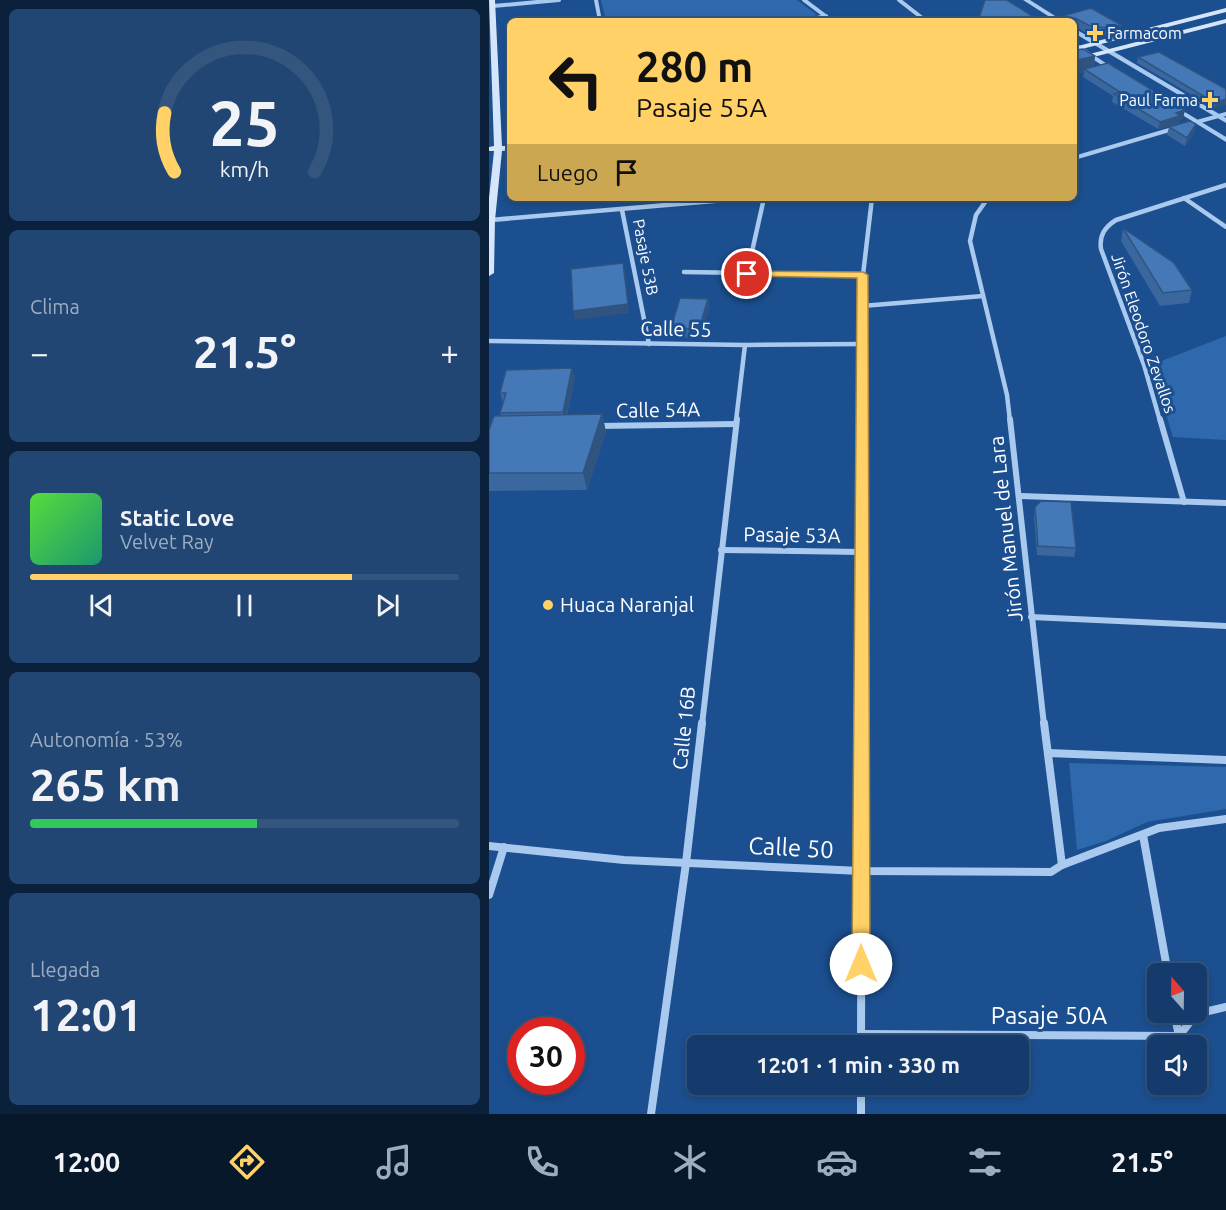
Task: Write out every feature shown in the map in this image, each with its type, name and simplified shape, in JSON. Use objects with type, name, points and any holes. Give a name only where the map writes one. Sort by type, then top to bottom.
[{"type":"main road","points":[[489,273],[494,149],[493,3]]},
{"type":"main road","points":[[1077,47],[1226,10]]},
{"type":"main road","points":[[1077,59],[1226,21]]},
{"type":"street","points":[[493,3],[559,0]]},
{"type":"street","points":[[596,0],[599,18]]},
{"type":"street","points":[[804,0],[829,18]]},
{"type":"street","points":[[899,0],[922,18]]},
{"type":"street","points":[[1026,0],[1055,18]]},
{"type":"street","points":[[817,18],[826,16]]},
{"type":"street","points":[[1077,32],[1226,121]]},
{"type":"street","points":[[1077,48],[1120,74]]},
{"type":"street","points":[[1168,104],[1226,141]]},
{"type":"street","points":[[1077,157],[1226,114]]},
{"type":"street","name":"Jirón Eleodoro Zevallos","points":[[1184,502],[1144,365],[1100,242],[1103,231],[1116,220],[1226,185]]},
{"type":"street","points":[[1184,198],[1226,227]]},
{"type":"street","points":[[491,220],[717,201]]},
{"type":"street","points":[[747,274],[763,201]]},
{"type":"street","points":[[861,1034],[862,306],[863,275],[872,201]]},
{"type":"street","name":"Jirón Manuel de Lara","points":[[986,201],[976,215],[971,234],[983,296],[1007,395],[1020,496],[1031,617],[1062,865]]},
{"type":"street","name":"Pasaje 53B","points":[[622,210],[649,344]]},
{"type":"street","points":[[684,272],[863,275]]},
{"type":"street","points":[[862,306],[983,296]]},
{"type":"street","name":"Calle 55","points":[[489,341],[745,345],[862,344]]},
{"type":"street","name":"Calle 16B","points":[[651,1114],[686,862],[745,345]]},
{"type":"street","name":"Calle 54A","points":[[590,426],[736,424]]},
{"type":"street","points":[[1020,496],[1226,503]]},
{"type":"street","name":"Pasaje 53A","points":[[721,550],[861,552]]},
{"type":"street","points":[[1031,617],[1226,626]]},
{"type":"street","points":[[1048,753],[1226,760]]},
{"type":"street","name":"Calle 50","points":[[489,846],[624,860],[861,871],[1051,872],[1062,865],[1159,828],[1226,819]]},
{"type":"street","points":[[1143,835],[1165,963]]},
{"type":"street","points":[[489,895],[504,847]]},
{"type":"street","points":[[1180,1035],[1196,1014],[1226,1007]]},
{"type":"street","name":"Pasaje 50A","points":[[861,1034],[1147,1036]]},
{"type":"street","points":[[861,1095],[861,1114]]},
{"type":"shaded area","points":[[601,0],[797,0],[817,15],[804,18],[605,18]]},
{"type":"shaded area","points":[[1226,336],[1226,440],[1173,437],[1151,365]]},
{"type":"shaded area","points":[[1069,763],[1226,767],[1226,809],[1147,822],[1106,841],[1077,850]]},
{"type":"building","points":[[985,0],[1007,0],[1035,18],[979,18]]},
{"type":"building","points":[[1091,8],[1121,25],[1108,28],[1090,26],[1077,18],[1056,18]]},
{"type":"building","points":[[1083,49],[1095,56],[1077,60],[1077,50]]},
{"type":"building","points":[[1159,52],[1226,89],[1226,99],[1215,103],[1138,57]]},
{"type":"building","points":[[1108,63],[1185,110],[1176,113],[1180,116],[1160,122],[1114,94],[1120,92],[1084,69]]},
{"type":"building","points":[[1190,121],[1196,124],[1187,138],[1169,127]]},
{"type":"building","points":[[1123,228],[1174,263],[1192,290],[1163,293]]},
{"type":"building","points":[[623,263],[628,304],[573,311],[571,269]]},
{"type":"building","points":[[680,298],[708,299],[699,329],[671,328]]},
{"type":"building","points":[[572,368],[563,412],[500,413],[506,393],[500,393],[506,370]]},
{"type":"building","points":[[602,414],[583,473],[489,473],[489,430],[494,416]]},
{"type":"building","points":[[1041,501],[1071,502],[1076,548],[1038,546],[1035,507]]},
{"type":"place","name":"Farmacom","points":[[1095,33]]},
{"type":"place","name":"Paul Farma","points":[[1210,100]]},
{"type":"place","name":"Huaca Naranjal","points":[[548,605]]},
{"type":"route","points":[[747,274],[863,275],[861,964]]}]
